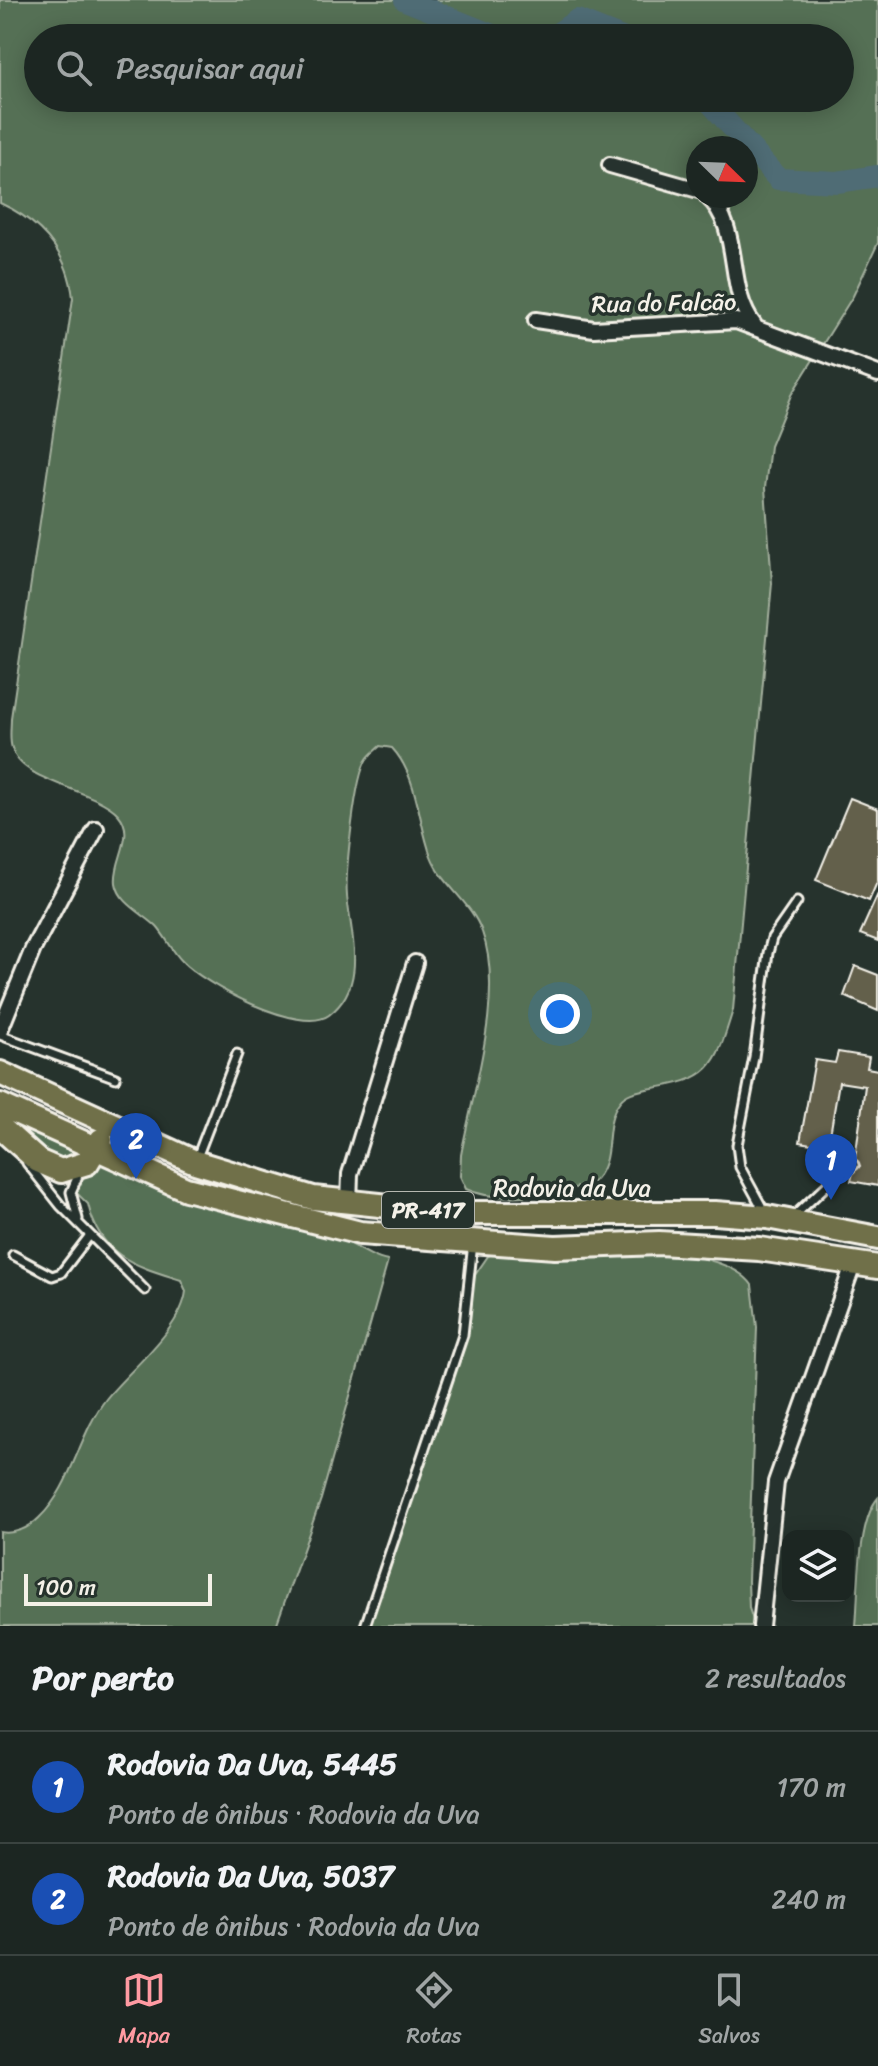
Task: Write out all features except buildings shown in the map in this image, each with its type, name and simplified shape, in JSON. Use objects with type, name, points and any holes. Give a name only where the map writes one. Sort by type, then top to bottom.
[{"type":"main road","name":"Rodovia da Uva","points":[[0,1073],[195,1162],[313,1198],[456,1213],[715,1213],[777,1219],[878,1238]]},
{"type":"main road","name":"PR-417","points":[[0,1105],[92,1156],[186,1189],[360,1233],[555,1247],[659,1243],[759,1249],[878,1267]]},
{"type":"main road","points":[[0,1129],[49,1168],[74,1170],[92,1156],[108,1124]]},
{"type":"street","points":[[610,165],[686,187]]},
{"type":"street","points":[[715,208],[724,223],[744,313],[754,325]]},
{"type":"street","name":"Rua do Falcão","points":[[536,320],[594,329],[714,319],[754,325],[878,374]]},
{"type":"street","points":[[0,1033],[33,949],[96,829]]},
{"type":"street","points":[[349,1203],[350,1174],[415,963]]},
{"type":"street","points":[[761,1626],[776,1482],[854,1262]]},
{"type":"lane","points":[[797,902],[772,938],[768,953],[754,1057],[737,1145],[740,1167],[777,1219],[854,1165]]},
{"type":"lane","points":[[0,1033],[116,1078]]},
{"type":"lane","points":[[195,1162],[237,1054]]},
{"type":"lane","points":[[0,1129],[61,1206],[145,1290]]},
{"type":"lane","points":[[81,1225],[73,1209],[71,1192],[76,1176],[92,1156]]},
{"type":"lane","points":[[13,1255],[52,1276],[61,1273],[90,1235]]},
{"type":"lane","points":[[365,1626],[463,1335],[473,1241]]},
{"type":"green space","points":[[0,0],[878,0],[878,243],[853,296],[791,395],[770,446],[765,488],[772,583],[733,1010],[715,1059],[698,1076],[636,1092],[620,1101],[611,1121],[605,1163],[593,1182],[564,1190],[511,1197],[466,1189],[460,1176],[461,1155],[485,1043],[489,1013],[488,957],[477,922],[442,876],[431,856],[407,772],[392,748],[380,746],[367,759],[355,803],[347,884],[353,975],[341,1003],[329,1015],[316,1020],[297,1019],[253,1004],[193,971],[178,957],[157,927],[127,902],[118,890],[116,874],[125,830],[118,814],[107,805],[43,777],[18,760],[11,745],[11,718],[73,298],[59,253],[28,219],[0,203]]},
{"type":"green space","points":[[0,1119],[64,1129],[332,1234],[388,1261],[321,1499],[276,1626],[0,1626],[0,1532],[16,1532],[26,1528],[50,1505],[96,1413],[165,1334],[175,1320],[186,1291],[181,1280],[135,1264],[111,1248],[101,1236],[88,1204]]},
{"type":"green space","points":[[599,1248],[674,1253],[708,1260],[734,1270],[752,1285],[757,1327],[748,1581],[749,1608],[755,1626],[368,1626],[427,1447],[475,1275],[488,1256],[504,1249]]},
{"type":"green space","points":[[878,1498],[878,1626],[856,1626],[863,1540],[871,1509]]},
{"type":"waterway","points":[[405,0],[465,24]]},
{"type":"waterway","points":[[571,24],[577,20],[587,24]]},
{"type":"waterway","points":[[718,112],[778,179],[837,182],[878,176]]},
{"type":"place","name":"Rodovia Da Uva, 5037","points":[[136,1179]]},
{"type":"place","name":"Rodovia Da Uva, 5445","points":[[831,1200]]}]
